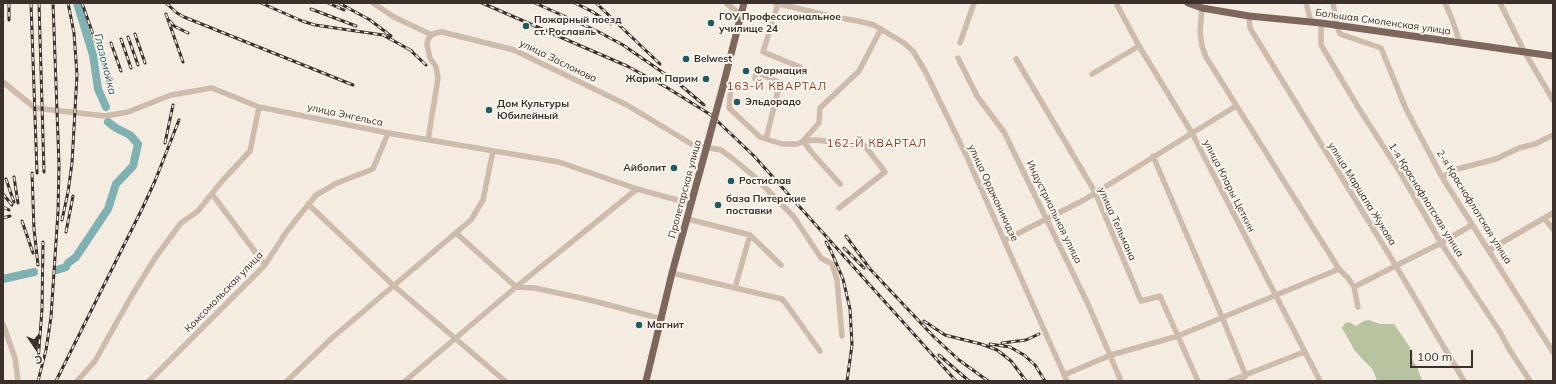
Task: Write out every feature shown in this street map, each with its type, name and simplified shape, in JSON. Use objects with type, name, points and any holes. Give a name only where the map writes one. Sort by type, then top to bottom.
[{"type":"main road","name":"Пролетарская улица","points":[[646,381],[672,273],[692,204],[744,3]]},
{"type":"main road","name":"Большая Смоленская улица","points":[[1188,3],[1202,8],[1249,16],[1321,23],[1553,56]]},
{"type":"street","name":"улица Заслонова","points":[[373,3],[394,17],[432,35],[442,32],[514,50],[627,105],[693,145],[707,145],[721,150],[755,177],[794,217],[821,258],[832,264],[837,280],[842,336]]},
{"type":"street","points":[[726,3],[741,15]]},
{"type":"street","points":[[776,3],[763,52],[800,67]]},
{"type":"street","name":"улица Орджоникидзе","points":[[776,3],[863,22],[874,26],[904,43],[913,51],[925,71],[966,155],[1067,381]]},
{"type":"street","points":[[960,43],[974,3]]},
{"type":"street","name":"улица Клары Цеткин","points":[[1116,3],[1139,46],[1192,133],[1320,381]]},
{"type":"street","points":[[1306,3],[1311,22]]},
{"type":"street","points":[[1333,3],[1337,26]]},
{"type":"street","points":[[1445,3],[1460,43]]},
{"type":"street","points":[[1500,3],[1524,51],[1553,100]]},
{"type":"street","points":[[1202,8],[1200,32],[1202,46],[1206,57],[1339,269],[1354,287],[1358,307]]},
{"type":"street","name":"улица Маршала Жукова","points":[[1249,16],[1250,28],[1396,266],[1464,381]]},
{"type":"street","name":"1-я Краснофлотская улица","points":[[1321,23],[1321,45],[1358,107],[1401,174],[1441,243],[1500,332],[1509,349],[1530,381]]},
{"type":"street","name":"2-я Краснофлотская улица","points":[[1337,26],[1340,34],[1381,48],[1406,109],[1442,177],[1553,352]]},
{"type":"street","points":[[723,87],[731,87],[729,108],[760,137],[782,144],[798,144],[803,141],[819,123],[820,108],[859,71],[881,30]]},
{"type":"street","points":[[428,140],[438,78],[436,67],[430,58],[427,45],[428,39],[432,35]]},
{"type":"street","points":[[1092,74],[1139,46]]},
{"type":"street","name":"Индустриальная улица","points":[[958,58],[977,96],[1004,132],[1047,218],[1111,355],[1121,381]]},
{"type":"street","name":"улица Тельмана","points":[[1016,59],[1095,192],[1141,301],[1160,296],[1198,381]]},
{"type":"street","points":[[755,79],[756,72],[780,82],[766,139]]},
{"type":"street","name":"улица Энгельса","points":[[3,82],[35,108],[106,116],[128,112],[171,95],[212,88],[259,107],[388,133],[559,162],[637,189],[692,204]]},
{"type":"street","points":[[1005,240],[1053,216],[1095,192],[1236,106]]},
{"type":"street","points":[[77,381],[95,361],[130,297],[155,258],[181,223],[198,211],[222,181],[250,151],[259,107]]},
{"type":"street","name":"Комсомольская улица","points":[[149,381],[265,265],[287,231],[316,195],[325,189],[373,169],[388,133]]},
{"type":"street","points":[[1442,177],[1457,169],[1496,159],[1519,148],[1535,144],[1553,135]]},
{"type":"street","points":[[803,141],[816,140],[865,146],[885,172],[839,208]]},
{"type":"street","points":[[803,141],[840,184]]},
{"type":"street","points":[[287,381],[294,376],[332,338],[471,220],[483,200],[494,151]]},
{"type":"street","points":[[1153,156],[1222,317],[1244,378]]},
{"type":"street","points":[[405,381],[516,287],[637,189]]},
{"type":"street","points":[[212,194],[265,265]]},
{"type":"street","points":[[308,204],[394,286],[505,381]]},
{"type":"street","points":[[1489,250],[1553,213]]},
{"type":"street","points":[[1544,218],[1553,229]]},
{"type":"street","points":[[688,219],[750,235],[781,265]]},
{"type":"street","points":[[1354,287],[1441,243],[1472,225]]},
{"type":"street","points":[[456,233],[516,287],[535,288],[590,300],[662,319]]},
{"type":"street","points":[[735,288],[750,235]]},
{"type":"street","points":[[1064,375],[1111,355],[1178,336],[1339,269]]},
{"type":"street","points":[[672,273],[782,300],[820,351]]},
{"type":"street","points":[[3,324],[15,358],[18,381]]},
{"type":"street","points":[[1230,381],[1244,378],[1304,352]]},
{"type":"street","points":[[294,376],[299,381]]},
{"type":"green space","points":[[1369,320],[1380,324],[1394,324],[1409,346],[1413,355],[1412,359],[1418,369],[1422,381],[1377,381],[1373,370],[1355,351],[1342,328],[1345,323],[1349,322],[1356,326]]},
{"type":"waterway","name":"Глазомойка","points":[[77,3],[93,55],[98,89],[106,107]]},
{"type":"waterway","name":"Глазомойка","points":[[57,270],[66,267],[68,263],[76,257],[108,209],[116,184],[133,166],[138,144],[130,135],[108,122]]},
{"type":"waterway","name":"Глазомойка","points":[[3,279],[34,272]]},
{"type":"railway","points":[[9,3],[9,20]]},
{"type":"railway","points":[[31,3],[37,173]]},
{"type":"railway","points":[[39,3],[44,172]]},
{"type":"railway","points":[[38,381],[46,350],[51,317],[58,212],[59,165],[53,3]]},
{"type":"railway","points":[[62,220],[72,163],[77,75],[74,33],[68,3]]},
{"type":"railway","points":[[82,3],[108,77]]},
{"type":"railway","points":[[166,3],[184,17],[353,85]]},
{"type":"railway","points":[[261,3],[302,21],[315,25],[383,35],[412,51]]},
{"type":"railway","points":[[328,3],[344,10]]},
{"type":"railway","points":[[339,3],[370,20],[391,36]]},
{"type":"railway","points":[[482,3],[627,66],[666,87],[711,115],[754,156],[956,381]]},
{"type":"railway","points":[[535,3],[597,31],[623,45],[678,83],[704,105]]},
{"type":"railway","points":[[575,3],[593,12],[611,24]]},
{"type":"railway","points":[[596,3],[660,64]]},
{"type":"railway","points":[[311,9],[356,26]]},
{"type":"railway","points":[[166,14],[183,62]]},
{"type":"railway","points":[[170,21],[174,26],[188,33]]},
{"type":"railway","points":[[135,34],[145,63]]},
{"type":"railway","points":[[128,37],[138,65]]},
{"type":"railway","points":[[121,39],[131,68]]},
{"type":"railway","points":[[111,43],[121,71]]},
{"type":"railway","points":[[409,49],[426,65]]},
{"type":"railway","points":[[165,143],[173,105]]},
{"type":"railway","points":[[56,381],[142,209],[155,181],[179,120]]},
{"type":"railway","points":[[32,173],[34,229],[38,265]]},
{"type":"railway","points":[[14,177],[18,203]]},
{"type":"railway","points":[[6,179],[14,202]]},
{"type":"railway","points":[[3,194],[12,205]]},
{"type":"railway","points":[[66,232],[73,196]]},
{"type":"railway","points":[[3,207],[9,210]]},
{"type":"railway","points":[[3,218],[10,216]]},
{"type":"railway","points":[[22,221],[33,253]]},
{"type":"railway","points":[[846,236],[870,269],[934,337],[959,360],[988,381]]},
{"type":"railway","points":[[38,362],[42,309],[43,242]]},
{"type":"railway","points":[[826,242],[843,279],[850,309],[852,345],[847,381]]},
{"type":"railway","points":[[844,248],[864,268]]},
{"type":"railway","points":[[924,321],[945,335],[981,344],[997,350],[1011,361],[1026,381]]},
{"type":"railway","points":[[1002,343],[1026,340],[1039,334]]},
{"type":"railway","points":[[990,344],[1010,347],[1024,355],[1035,365],[1045,381]]},
{"type":"railway","points":[[939,355],[969,381]]},
{"type":"place","name":"ГОУ Профессиональное училище 24","points":[[711,23]]},
{"type":"place","name":"Пожарный поезд ст. Рославль","points":[[526,26]]},
{"type":"place","name":"Belwest","points":[[686,59]]},
{"type":"place","name":"Фармация","points":[[746,71]]},
{"type":"place","name":"Жарим Парим","points":[[706,79]]},
{"type":"place","name":"Эльдорадо","points":[[737,102]]},
{"type":"place","name":"Дом Культуры Юбилейный","points":[[489,110]]},
{"type":"place","name":"Айболит","points":[[674,168]]},
{"type":"place","name":"Ростислав","points":[[731,181]]},
{"type":"place","name":"база Питерские поставки","points":[[718,205]]},
{"type":"place","name":"Магнит","points":[[639,325]]},
{"type":"district","name":"163-Й КВАРТАЛ","points":[[777,87]]},
{"type":"district","name":"162-Й КВАРТАЛ","points":[[877,144]]}]
